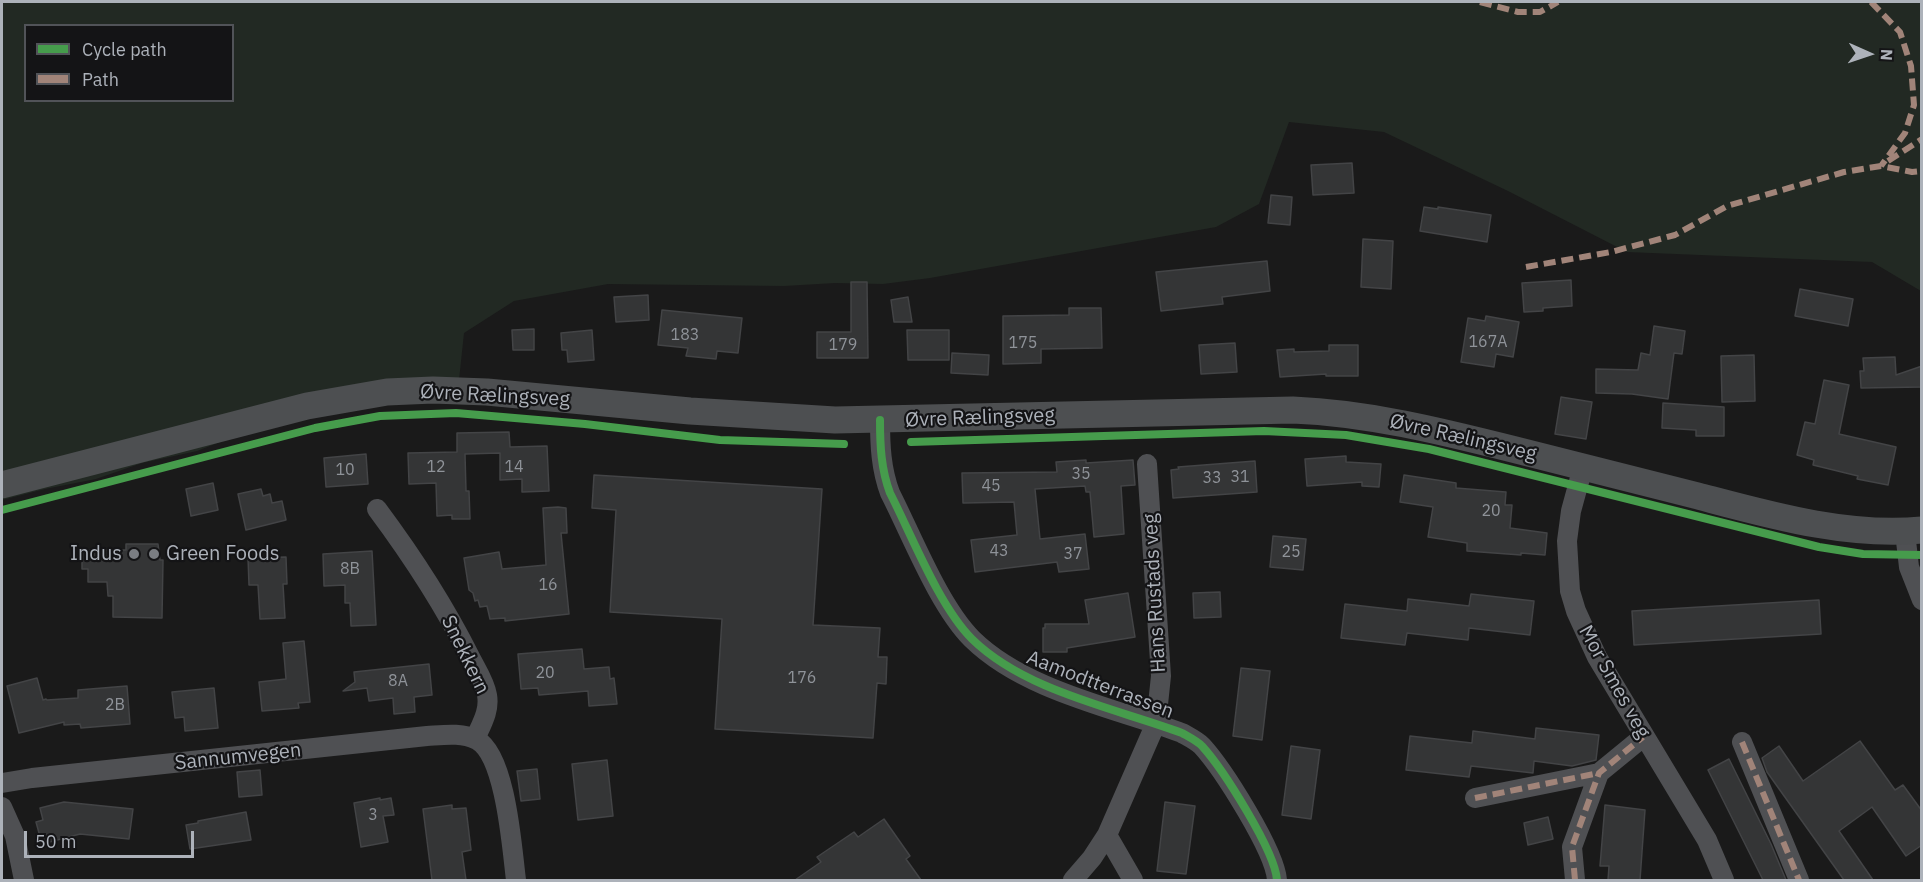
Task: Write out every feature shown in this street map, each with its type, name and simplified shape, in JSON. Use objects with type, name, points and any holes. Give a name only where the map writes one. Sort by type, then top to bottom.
[{"type":"main road","name":"Øvre Rælingsveg","points":[[2,485],[307,406],[387,392],[458,391],[756,416],[835,420],[1221,410],[1324,411],[1400,422],[1732,506],[1822,525],[1864,531],[1913,531]]},
{"type":"street","name":"Aamodtterrassen","points":[[880,420],[881,459],[890,493],[945,602],[972,639],[989,654],[1034,682],[1156,723],[1182,733],[1200,745],[1219,768],[1257,828],[1277,880]]},
{"type":"street","name":"Hans Rustads veg","points":[[1073,880],[1092,858],[1107,835],[1136,774],[1156,723],[1161,676],[1147,464]]},
{"type":"street","name":"Mor Smes veg","points":[[1583,467],[1571,511],[1567,541],[1570,591],[1576,611],[1597,657],[1707,840],[1724,880]]},
{"type":"street","name":"Snekkern","points":[[377,509],[411,555],[465,646],[483,683],[488,705],[475,739]]},
{"type":"street","points":[[1913,531],[1909,567],[1922,600]]},
{"type":"street","name":"Sannumvegen","points":[[2,783],[427,736],[448,735],[475,739]]},
{"type":"street","points":[[1475,798],[1599,773],[1643,736]]},
{"type":"street","points":[[475,739],[490,754],[499,777],[509,818],[516,880]]},
{"type":"street","points":[[1742,742],[1799,880]]},
{"type":"street","points":[[1575,880],[1572,847],[1599,773]]},
{"type":"street","points":[[2,807],[15,836],[24,880]]},
{"type":"street","points":[[1107,835],[1133,880]]},
{"type":"shaded area","points":[[2,2],[1921,2],[1921,291],[1872,262],[1627,252],[1508,191],[1384,132],[1289,122],[1259,204],[1216,227],[930,278],[883,284],[835,283],[784,286],[608,284],[514,301],[464,333],[457,399],[384,398],[292,414],[197,451],[142,463],[96,479],[2,500]]},
{"type":"building","points":[[1352,163],[1354,193],[1313,195],[1311,165]]},
{"type":"building","points":[[1271,195],[1292,197],[1290,225],[1268,223]]},
{"type":"building","points":[[1424,207],[1491,215],[1487,242],[1420,231]]},
{"type":"building","points":[[1363,239],[1393,241],[1391,289],[1361,287]]},
{"type":"building","points":[[1267,261],[1270,291],[1222,297],[1223,304],[1161,311],[1156,272]]},
{"type":"building","points":[[1571,280],[1572,306],[1524,312],[1522,283]]},
{"type":"building","points":[[851,282],[867,282],[868,358],[817,358],[817,332],[851,332]]},
{"type":"building","points":[[1800,289],[1853,299],[1848,326],[1795,316]]},
{"type":"building","points":[[648,295],[649,320],[616,322],[614,297]]},
{"type":"building","points":[[908,297],[912,322],[894,322],[891,300]]},
{"type":"building","points":[[1069,308],[1101,308],[1102,348],[1041,349],[1041,363],[1003,364],[1003,316],[1069,315]]},
{"type":"building","points":[[662,310],[742,318],[738,353],[717,351],[716,359],[686,356],[688,348],[658,345]]},
{"type":"building","points":[[1486,316],[1519,322],[1513,357],[1496,354],[1494,367],[1461,362],[1468,318],[1485,321]]},
{"type":"building","points":[[1654,326],[1685,331],[1682,354],[1674,353],[1668,399],[1632,394],[1596,393],[1596,369],[1638,370],[1641,353],[1650,355]]},
{"type":"building","points":[[534,329],[534,350],[513,350],[512,330]]},
{"type":"building","points":[[592,330],[594,360],[568,362],[567,350],[562,350],[561,333]]},
{"type":"building","points":[[907,330],[949,330],[949,360],[908,360]]},
{"type":"building","points":[[1235,343],[1237,372],[1201,374],[1199,345]]},
{"type":"building","points":[[1329,345],[1358,345],[1358,376],[1326,376],[1326,374],[1280,377],[1277,350],[1329,351]]},
{"type":"building","points":[[952,353],[989,355],[988,375],[951,373]]},
{"type":"building","points":[[1754,355],[1755,401],[1722,402],[1721,356]]},
{"type":"building","points":[[1895,357],[1896,375],[1922,366],[1922,387],[1861,388],[1860,371],[1864,371],[1863,358]]},
{"type":"building","points":[[1824,380],[1849,385],[1839,434],[1896,447],[1888,485],[1857,479],[1858,476],[1813,465],[1814,460],[1797,455],[1805,422],[1815,424]]},
{"type":"building","points":[[1561,397],[1592,402],[1586,439],[1555,434]]},
{"type":"building","points":[[1663,403],[1724,407],[1724,436],[1696,436],[1696,430],[1662,428]]},
{"type":"building","points":[[509,432],[510,447],[547,446],[549,491],[522,492],[522,479],[500,480],[500,453],[465,454],[466,491],[469,491],[470,519],[452,519],[452,515],[437,516],[436,483],[409,484],[408,453],[457,452],[457,433]]},
{"type":"building","points":[[366,454],[368,484],[326,487],[324,458]]},
{"type":"building","points":[[1346,456],[1346,462],[1381,464],[1379,487],[1362,486],[1362,482],[1307,486],[1305,459]]},
{"type":"building","points":[[1086,460],[1086,463],[1133,460],[1135,485],[1121,486],[1124,534],[1094,537],[1090,492],[1086,492],[1085,486],[1035,489],[1040,539],[1085,534],[1089,569],[1059,572],[1057,562],[975,572],[971,540],[1017,535],[1014,502],[963,503],[962,473],[1057,472],[1056,462]]},
{"type":"building","points":[[1255,461],[1257,492],[1173,498],[1171,470],[1179,469],[1178,467]]},
{"type":"building","points":[[594,475],[822,489],[813,625],[880,628],[878,657],[887,657],[886,684],[877,683],[873,738],[715,729],[722,619],[610,612],[616,510],[592,508]]},
{"type":"building","points":[[1404,475],[1456,483],[1456,488],[1506,492],[1505,505],[1512,505],[1510,528],[1547,533],[1545,555],[1467,551],[1467,543],[1428,537],[1433,507],[1400,502]]},
{"type":"building","points":[[213,483],[218,510],[191,516],[186,489]]},
{"type":"building","points":[[261,489],[263,496],[270,494],[272,503],[282,501],[286,520],[246,530],[238,494]]},
{"type":"building","points":[[543,508],[566,508],[567,533],[561,533],[569,614],[505,621],[505,618],[490,619],[487,606],[480,607],[478,600],[475,601],[473,593],[469,590],[464,558],[499,552],[502,569],[546,565]]},
{"type":"building","points":[[1273,536],[1306,539],[1303,570],[1270,567]]},
{"type":"building","points":[[126,544],[158,544],[160,560],[163,560],[162,618],[113,617],[113,596],[108,596],[107,582],[88,582],[88,569],[82,569],[82,550],[126,550]]},
{"type":"building","points":[[372,551],[376,625],[351,626],[350,603],[345,603],[345,585],[324,586],[323,554]]},
{"type":"building","points":[[286,557],[287,584],[283,584],[285,618],[260,619],[258,585],[249,585],[248,558]]},
{"type":"building","points":[[1220,592],[1221,617],[1194,618],[1193,593]]},
{"type":"building","points":[[1128,593],[1135,637],[1067,648],[1067,652],[1043,652],[1045,624],[1089,624],[1085,600]]},
{"type":"building","points":[[1471,594],[1534,601],[1530,635],[1469,628],[1468,640],[1407,633],[1405,645],[1341,638],[1345,604],[1407,611],[1408,599],[1469,606]]},
{"type":"building","points":[[1819,600],[1821,634],[1634,645],[1632,611]]},
{"type":"building","points":[[304,641],[310,702],[298,703],[299,708],[262,711],[259,682],[286,679],[283,643]]},
{"type":"building","points":[[582,649],[584,669],[609,667],[610,679],[614,678],[617,704],[589,706],[588,691],[539,695],[538,688],[521,689],[518,654]]},
{"type":"building","points":[[429,664],[432,695],[414,697],[415,712],[394,714],[393,698],[369,701],[367,688],[343,691],[355,682],[354,672]]},
{"type":"building","points":[[1241,668],[1270,671],[1262,740],[1233,736]]},
{"type":"building","points":[[37,678],[43,700],[78,698],[78,690],[127,686],[130,724],[81,728],[80,724],[64,725],[64,722],[19,733],[7,686]]},
{"type":"building","points":[[214,688],[218,728],[185,731],[184,717],[175,718],[172,692]]},
{"type":"building","points":[[1536,728],[1599,735],[1596,760],[1572,766],[1534,761],[1533,773],[1471,766],[1469,777],[1406,770],[1410,736],[1472,743],[1473,731],[1535,739]]},
{"type":"building","points":[[1860,741],[1895,790],[1903,785],[1922,811],[1922,845],[1906,856],[1872,807],[1839,831],[1873,880],[1844,880],[1767,772],[1762,758],[1779,746],[1803,781]]},
{"type":"building","points":[[1291,746],[1320,750],[1311,819],[1282,815]]},
{"type":"building","points":[[1729,759],[1786,880],[1763,880],[1708,770]]},
{"type":"building","points":[[607,760],[613,816],[578,820],[572,764]]},
{"type":"building","points":[[537,769],[540,799],[521,801],[517,771]]},
{"type":"building","points":[[260,770],[262,795],[239,797],[237,772]]},
{"type":"building","points":[[380,798],[380,800],[391,798],[394,815],[383,816],[388,842],[361,847],[354,803]]},
{"type":"building","points":[[64,802],[133,809],[129,839],[80,834],[42,844],[36,822],[43,820],[40,808]]},
{"type":"building","points":[[1165,802],[1195,806],[1186,874],[1157,871]]},
{"type":"building","points":[[452,805],[452,809],[466,808],[471,850],[462,852],[466,880],[432,880],[423,809]]},
{"type":"building","points":[[1605,805],[1645,810],[1640,880],[1608,880],[1609,866],[1600,866]]},
{"type":"building","points":[[246,812],[251,840],[190,849],[186,825]]},
{"type":"building","points":[[1548,817],[1553,839],[1528,845],[1524,823]]},
{"type":"building","points":[[884,819],[910,856],[906,859],[921,880],[795,880],[821,862],[817,857],[854,832],[858,837]]},
{"type":"marked path","points":[[1480,2],[1518,12],[1540,12],[1558,2]]},
{"type":"marked path","points":[[1871,2],[1900,32],[1911,66],[1914,105],[1905,133],[1881,166]]},
{"type":"marked path","points":[[1888,161],[1922,139]]},
{"type":"marked path","points":[[1526,267],[1611,252],[1675,235],[1727,206],[1844,172],[1881,166],[1912,172],[1922,171]]},
{"type":"marked path","points":[[1575,880],[1572,847],[1599,773],[1643,737]]},
{"type":"marked path","points":[[1742,742],[1799,880]]},
{"type":"marked path","points":[[1475,798],[1599,773]]},
{"type":"cycle path","points":[[2,510],[315,428],[380,416],[456,413],[585,424],[720,440],[844,444]]},
{"type":"cycle path","points":[[880,420],[882,457],[890,493],[937,590],[972,639],[993,657],[1044,685],[1182,733],[1200,744],[1247,811],[1267,850],[1277,880]]},
{"type":"cycle path","points":[[911,442],[1264,431],[1346,435],[1429,449],[1819,547],[1863,554],[1922,555]]},
{"type":"place","name":"Indus","points":[[134,554]]},
{"type":"place","name":"Green Foods","points":[[154,554]]}]
